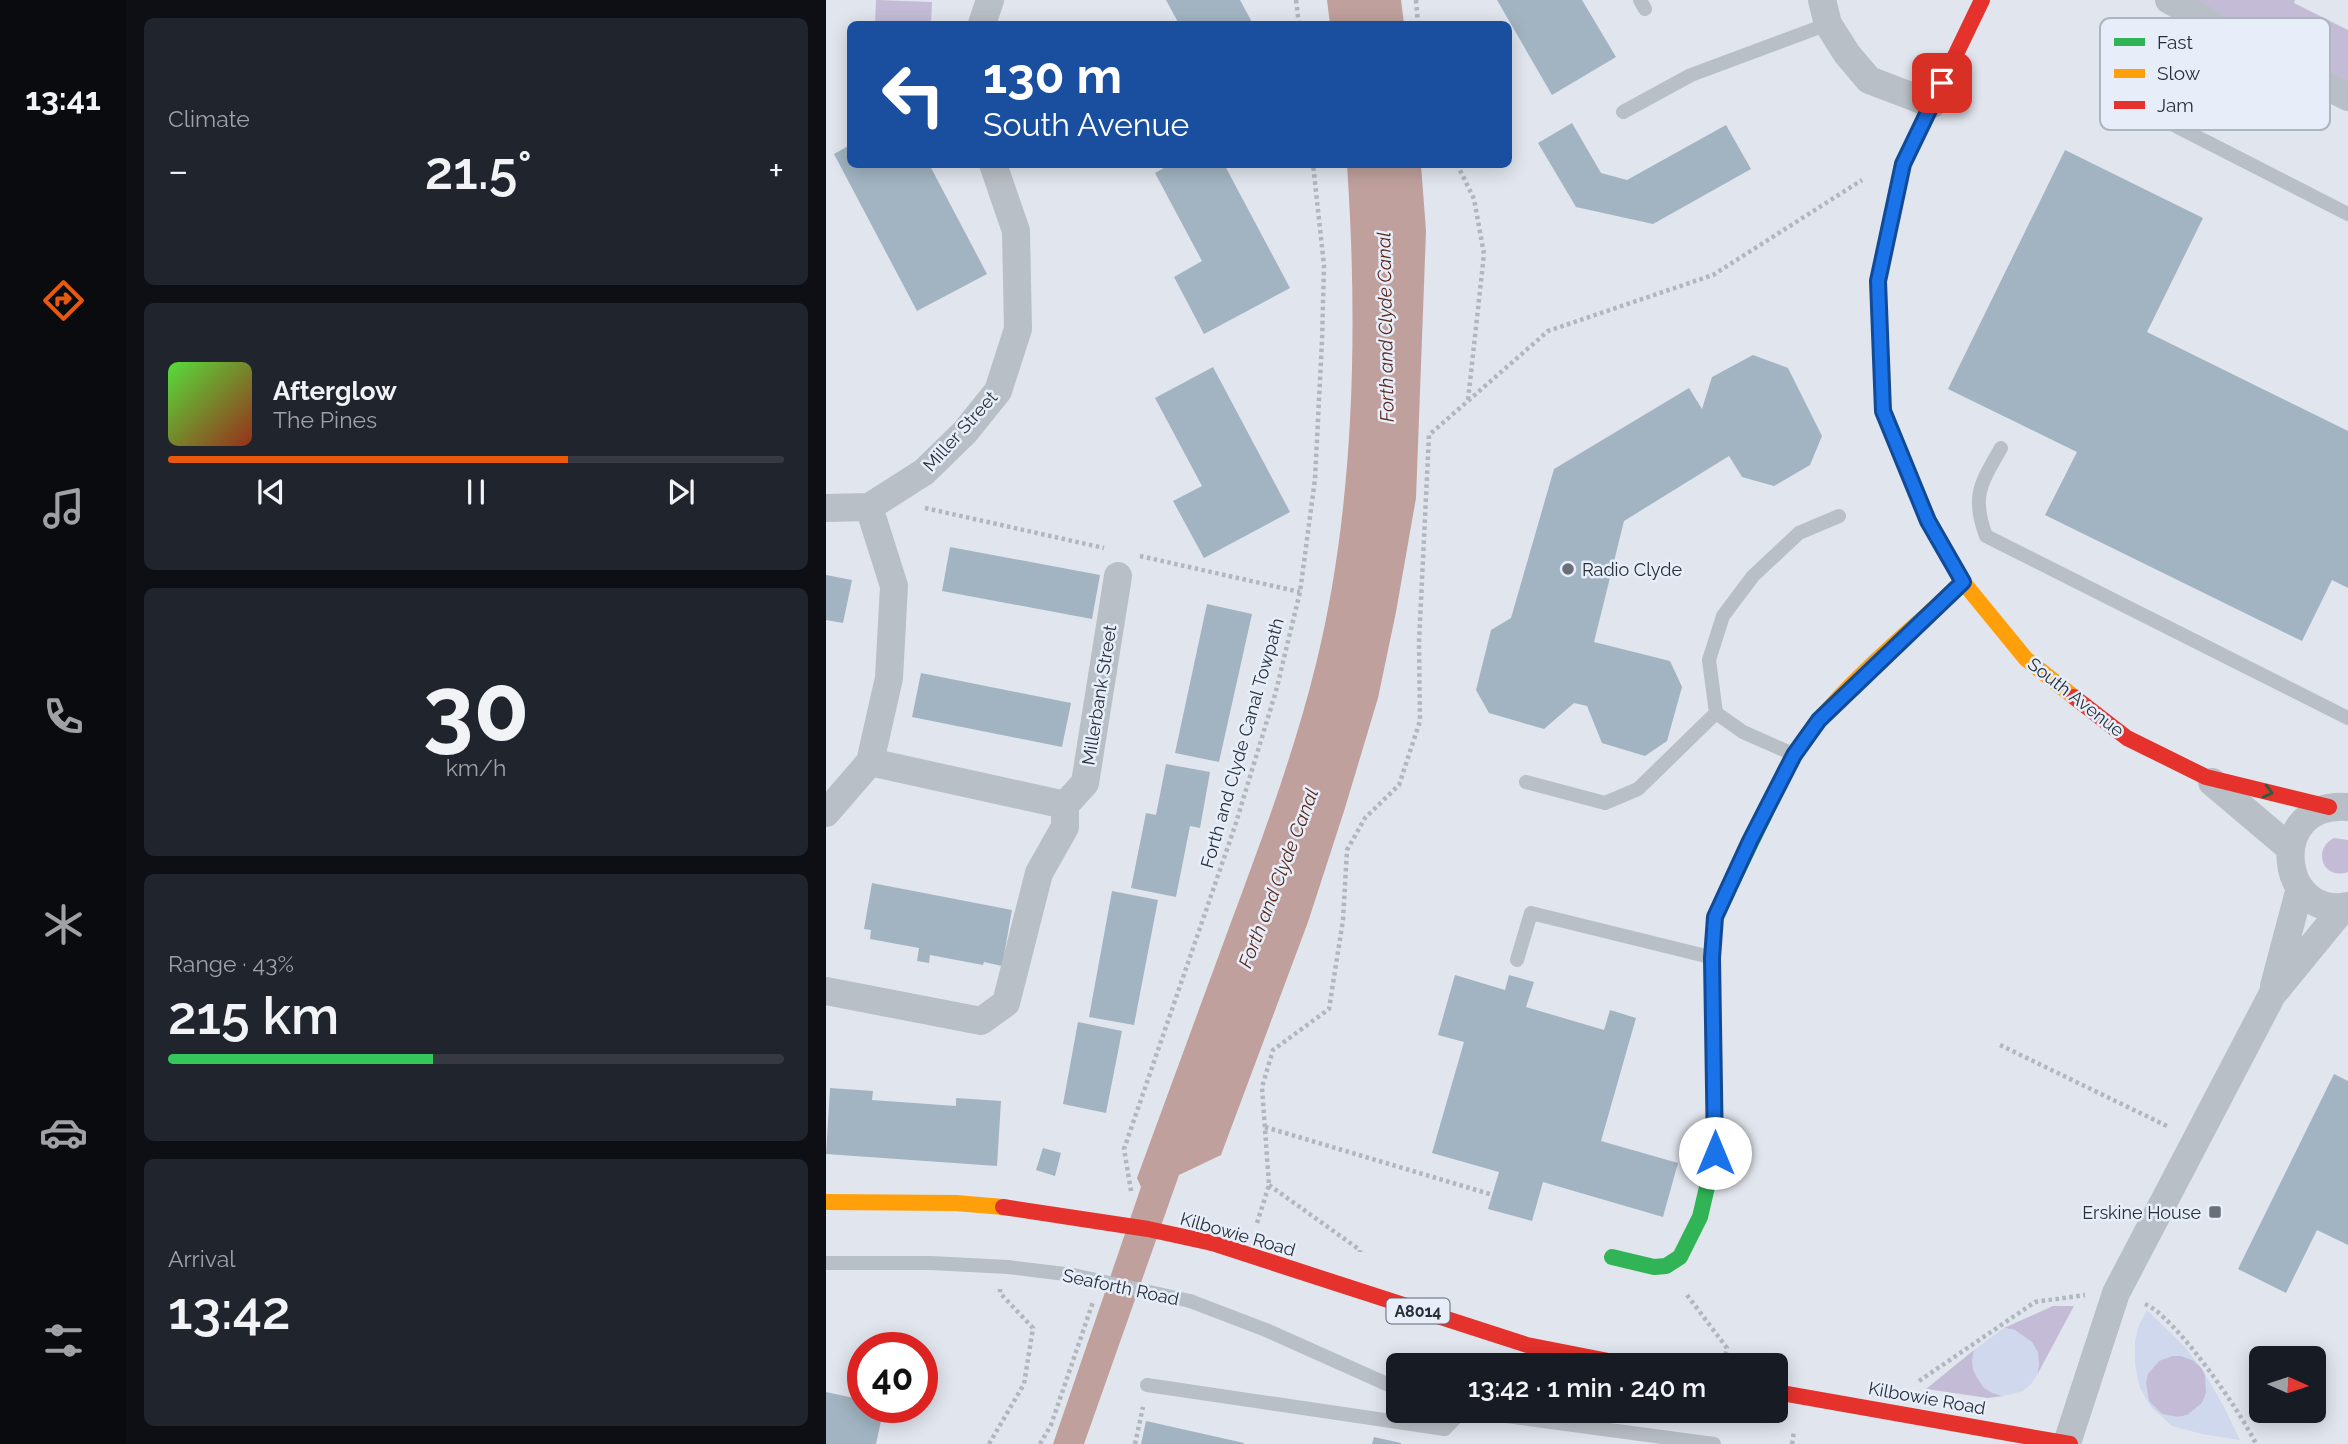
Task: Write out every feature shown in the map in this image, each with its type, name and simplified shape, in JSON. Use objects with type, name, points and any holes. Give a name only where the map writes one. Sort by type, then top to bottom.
[{"type":"street","points":[[983,21],[990,0]]},
{"type":"street","name":"South Avenue","points":[[1982,0],[1903,164],[1878,281],[1883,411],[1928,521],[1963,582],[2026,659],[2127,738],[2206,777],[2338,807]]},
{"type":"street","points":[[2169,0],[2199,7]]},
{"type":"street","points":[[1825,12],[1847,54],[1869,80],[1932,104]]},
{"type":"street","points":[[2330,88],[2348,97]]},
{"type":"street","name":"Miller Street","points":[[876,503],[924,472],[965,432],[999,391],[1018,329],[1016,231],[994,168]]},
{"type":"street","points":[[826,508],[876,503],[894,586],[889,678],[870,762],[826,813]]},
{"type":"street","name":"Millerbank Street","points":[[826,991],[981,1021],[1006,1003],[1039,873],[1065,827],[1065,805],[1085,783],[1115,563]]},
{"type":"street","points":[[1612,1257],[1654,1267],[1665,1266],[1680,1257],[1700,1217],[1715,1153],[1712,958],[1715,917],[1794,755],[1819,720],[1963,582]]},
{"type":"street","points":[[870,762],[1065,805]]},
{"type":"street","name":"South Avenue","points":[[2206,777],[2290,848]]},
{"type":"street","points":[[2338,807],[2315,813],[2303,821],[2294,834],[2289,862],[2300,888],[2312,899],[2327,906],[2346,906]]},
{"type":"street","points":[[2272,995],[2300,888]]},
{"type":"street","points":[[2069,1444],[2116,1293],[2272,995],[2346,906]]},
{"type":"street","name":"Kilbowie Road","points":[[826,1202],[956,1203],[1003,1207],[1148,1229],[1212,1243],[1527,1345],[1568,1353]]},
{"type":"street","name":"Kilbowie Road","points":[[1788,1394],[2069,1444]]},
{"type":"lane","points":[[1623,112],[1691,75],[1825,12]]},
{"type":"lane","points":[[2184,130],[2348,214]]},
{"type":"lane","points":[[2001,448],[1985,475],[1978,499],[1978,513],[1986,536],[2348,719]]},
{"type":"lane","points":[[1794,755],[1743,732],[1716,713],[1709,660],[1723,616],[1753,576],[1799,533],[1839,516]]},
{"type":"lane","points":[[1525,782],[1605,803],[1638,789],[1716,713]]},
{"type":"lane","points":[[1517,960],[1531,913],[1712,958]]},
{"type":"lane","name":"Seaforth Road","points":[[826,1263],[931,1263],[1008,1267],[1073,1275],[1190,1301],[1266,1330],[1386,1384]]},
{"type":"lane","points":[[1147,1385],[1386,1420]]},
{"type":"lane","points":[[1404,1423],[1445,1429],[1451,1423]]},
{"type":"lane","points":[[1554,1423],[1714,1444]]},
{"type":"path","points":[[1296,0],[1298,21]]},
{"type":"path","points":[[1416,0],[1418,21]]},
{"type":"path","name":"Forth and Clyde Canal Towpath","points":[[1124,1149],[1235,825],[1276,691],[1300,592],[1315,479],[1322,341],[1324,266],[1313,168]]},
{"type":"path","points":[[1459,168],[1474,200],[1484,254],[1468,401]]},
{"type":"path","points":[[1347,1288],[1360,1250],[1269,1185],[1262,1087],[1273,1050],[1329,1009],[1343,920],[1347,850],[1365,818],[1399,785],[1420,721],[1419,642],[1429,435],[1548,331],[1713,275],[1864,179]]},
{"type":"path","points":[[876,503],[1115,563]]},
{"type":"path","points":[[1138,556],[1300,592]]},
{"type":"path","points":[[2000,1045],[2197,1140]]},
{"type":"path","points":[[1265,1127],[1493,1195]]},
{"type":"path","points":[[1665,1266],[1727,1348],[1726,1353]]},
{"type":"path","points":[[989,1444],[1024,1384],[1033,1328],[1000,1293],[1000,1282]]},
{"type":"path","points":[[1878,1409],[2035,1302],[2116,1293],[2156,1308],[2192,1348],[2256,1444]]},
{"type":"path","points":[[1135,1444],[1147,1385]]},
{"type":"shaded area","points":[[876,0],[932,2],[931,21],[875,21]]},
{"type":"shaded area","points":[[2169,0],[2295,0],[2294,3],[2324,18],[2202,18]]},
{"type":"shaded area","points":[[2330,21],[2348,30],[2348,97],[2330,87]]},
{"type":"shaded area","points":[[2334,838],[2348,840],[2348,872],[2332,872],[2323,863],[2323,850]]},
{"type":"shaded area","points":[[2053,1306],[2074,1306],[2037,1375],[2039,1363],[2015,1330],[2004,1328]]},
{"type":"shaded area","points":[[2147,1310],[2185,1347],[2200,1367],[2194,1361],[2181,1356],[2159,1361],[2148,1374],[2146,1383],[2149,1401],[2162,1414],[2179,1417],[2187,1415],[2202,1403],[2206,1393],[2205,1374],[2240,1440],[2172,1426],[2151,1407],[2140,1388],[2135,1364],[2135,1341]]},
{"type":"shaded area","points":[[2004,1328],[2015,1330],[2032,1342],[2038,1352],[2039,1364],[2037,1375],[2031,1384],[2023,1391],[2003,1396],[1983,1387],[1973,1370],[1972,1360],[1974,1350]]},
{"type":"shaded area","points":[[1974,1350],[1973,1366],[1978,1379],[1988,1390],[2003,1396],[1988,1398],[1926,1389]]},
{"type":"shaded area","points":[[2176,1355],[2198,1364],[2207,1386],[2198,1408],[2176,1417],[2154,1408],[2145,1386],[2154,1364]]},
{"type":"water","points":[[1327,0],[1401,0],[1404,21],[1330,21]]},
{"type":"water","name":"Forth and Clyde Canal","points":[[1347,168],[1421,168],[1426,231],[1416,498],[1378,698],[1308,922],[1221,1155],[1179,1175],[1084,1444],[1053,1444],[1141,1187],[1137,1178],[1288,763],[1316,664],[1329,604],[1346,479],[1352,352]]},
{"type":"building","points":[[1166,0],[1240,0],[1251,21],[1177,21]]},
{"type":"building","points":[[1497,0],[1582,0],[1616,57],[1552,95],[1512,26],[1512,21],[1509,21]]},
{"type":"building","points":[[1572,123],[1601,173],[1627,180],[1726,125],[1751,169],[1653,224],[1576,207],[1538,143]]},
{"type":"building","points":[[847,147],[847,168],[931,168],[987,274],[917,311],[834,154]]},
{"type":"building","points":[[2065,150],[2203,218],[2147,332],[2348,431],[2348,588],[2332,580],[2302,641],[2045,515],[2077,452],[1948,389]]},
{"type":"building","points":[[1164,168],[1226,168],[1290,288],[1204,334],[1174,277],[1202,261],[1155,173]]},
{"type":"building","name":"Radio Clyde","points":[[1753,355],[1788,368],[1822,436],[1810,465],[1774,486],[1742,477],[1729,456],[1624,521],[1594,642],[1670,661],[1682,687],[1667,741],[1645,756],[1602,743],[1587,706],[1574,703],[1544,729],[1489,713],[1476,690],[1491,630],[1511,618],[1554,469],[1689,388],[1702,409],[1712,377]]},
{"type":"building","points":[[1213,367],[1290,512],[1204,558],[1173,501],[1202,486],[1155,398]]},
{"type":"building","points":[[950,547],[1100,575],[1092,619],[942,591]]},
{"type":"building","points":[[826,575],[852,580],[843,623],[826,620]]},
{"type":"building","points":[[1207,604],[1252,614],[1219,762],[1175,753]]},
{"type":"building","points":[[921,673],[1071,703],[1062,747],[912,717]]},
{"type":"building","points":[[1166,764],[1210,772],[1200,828],[1190,826],[1176,897],[1131,888],[1146,813],[1156,815]]},
{"type":"building","points":[[872,883],[1012,910],[1002,966],[930,955],[929,963],[917,961],[919,948],[870,939],[871,930],[864,929]]},
{"type":"building","points":[[1112,891],[1158,900],[1134,1025],[1089,1017]]},
{"type":"building","points":[[1455,975],[1505,990],[1509,975],[1534,982],[1526,1007],[1604,1030],[1610,1010],[1636,1018],[1601,1141],[1678,1163],[1663,1217],[1543,1182],[1532,1221],[1488,1209],[1499,1172],[1432,1153],[1464,1042],[1438,1035]]},
{"type":"building","points":[[1078,1022],[1122,1031],[1106,1113],[1063,1104]]},
{"type":"building","points":[[2334,1074],[2348,1081],[2348,1245],[2317,1230],[2286,1293],[2238,1269]]},
{"type":"building","points":[[830,1088],[873,1091],[872,1100],[956,1106],[956,1098],[1001,1101],[997,1166],[826,1154]]},
{"type":"building","points":[[1043,1148],[1061,1153],[1055,1176],[1036,1170]]},
{"type":"building","points":[[826,1392],[847,1397],[847,1423],[881,1423],[876,1444],[826,1444]]},
{"type":"building","points":[[1146,1421],[1244,1443],[1244,1444],[1141,1444]]},
{"type":"building","points":[[1374,1437],[1401,1443],[1401,1444],[1372,1444]]},
{"type":"traffic: fast","points":[[1612,1257],[1654,1267],[1666,1266],[1680,1257],[1700,1217],[1715,1153],[1712,958],[1715,917],[1777,789]]},
{"type":"traffic: slow","points":[[1879,315],[1883,411],[1929,521],[1963,582],[2026,659],[2074,697]]},
{"type":"traffic: slow","points":[[1777,789],[1807,736],[1835,702],[1870,666],[1963,582]]},
{"type":"traffic: slow","points":[[826,1202],[956,1203],[1003,1207]]},
{"type":"traffic: jam","points":[[1879,315],[1878,281],[1903,164],[1982,0]]},
{"type":"traffic: jam","points":[[2074,697],[2127,738],[2206,777],[2329,807]]},
{"type":"traffic: jam","points":[[1003,1207],[1148,1229],[1212,1243]]},
{"type":"traffic: jam","points":[[1212,1243],[1527,1345],[1568,1353]]},
{"type":"traffic: jam","points":[[1788,1394],[2070,1444]]},
{"type":"place","name":"Radio Clyde","points":[[1568,569]]},
{"type":"place","name":"Erskine House","points":[[2215,1212]]},
{"type":"route","points":[[1715,1153],[1712,958],[1715,917],[1794,755],[1819,720],[1867,671],[1963,582],[1928,521],[1883,411],[1878,281],[1903,164],[1942,83]]}]
